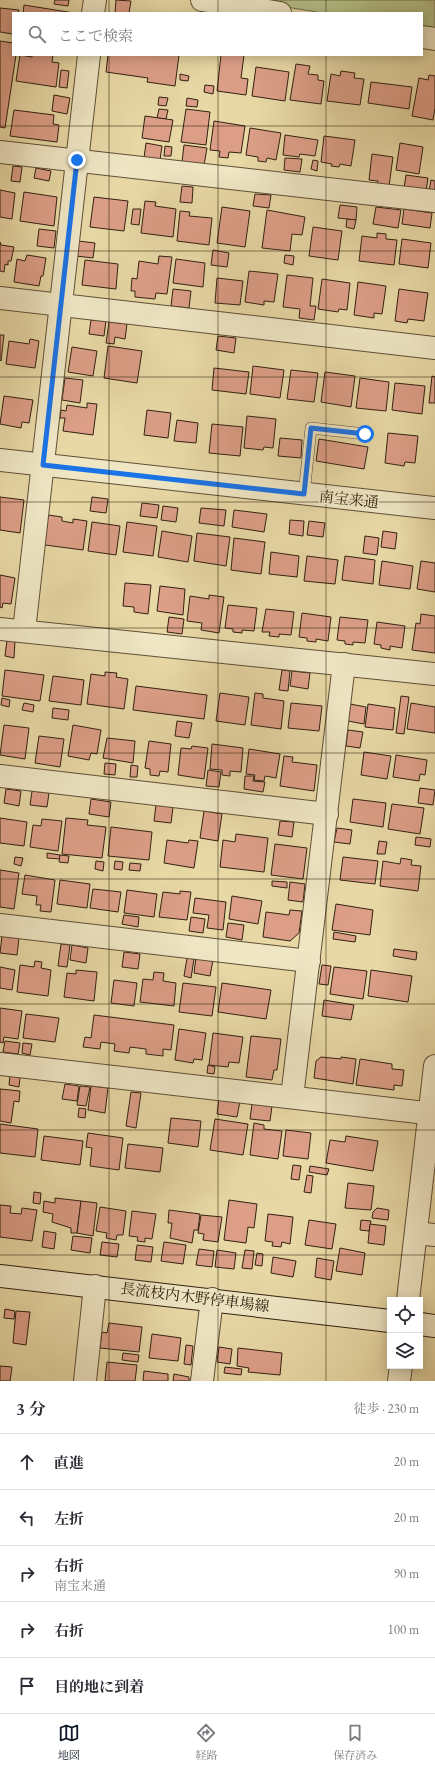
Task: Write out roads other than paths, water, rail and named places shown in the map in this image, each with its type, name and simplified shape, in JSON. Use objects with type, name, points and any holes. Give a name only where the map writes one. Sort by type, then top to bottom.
[{"type":"street","points":[[93,12],[95,0]]},
{"type":"street","points":[[202,0],[274,12]]},
{"type":"street","points":[[423,37],[435,39]]},
{"type":"street","points":[[24,631],[88,56]]},
{"type":"street","points":[[0,152],[435,201]]},
{"type":"street","points":[[0,298],[435,348]]},
{"type":"street","name":"南宝来通","points":[[0,460],[435,508]]},
{"type":"street","points":[[0,628],[435,674]]},
{"type":"street","points":[[292,1097],[344,664]]},
{"type":"street","points":[[0,776],[327,814]]},
{"type":"street","points":[[0,925],[309,961]]},
{"type":"street","points":[[0,1064],[432,1114]]},
{"type":"street","points":[[409,1297],[425,1234],[435,1066]]},
{"type":"street","name":"長流枝内木野停車場線","points":[[0,1276],[212,1299],[387,1321]]},
{"type":"street","points":[[85,1381],[95,1286]]},
{"type":"street","points":[[202,1381],[212,1299]]},
{"type":"street","points":[[423,1324],[435,1326]]},
{"type":"street","points":[[399,1381],[401,1369]]},
{"type":"lane","points":[[304,494],[311,428],[365,434]]}]
